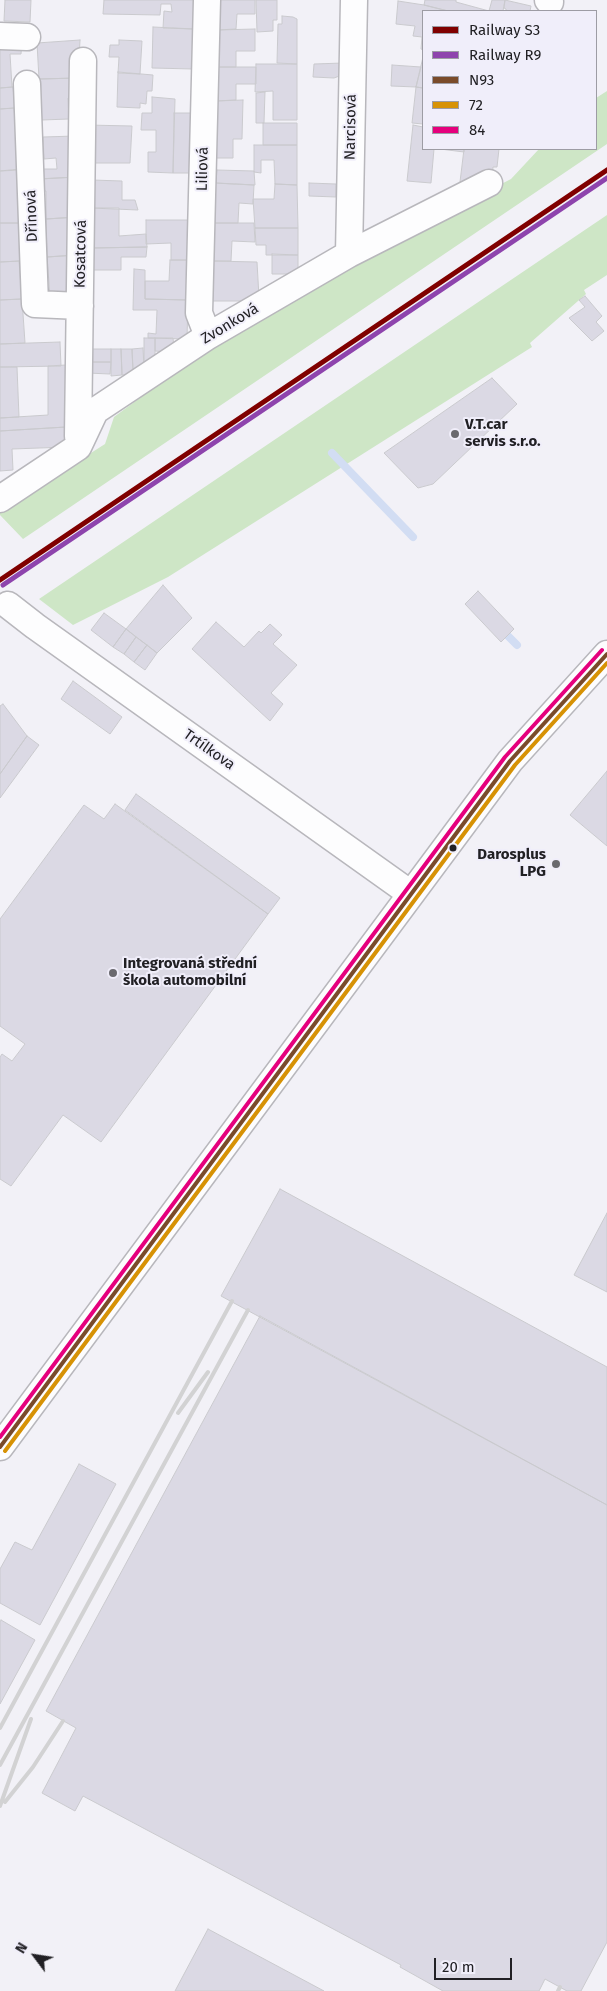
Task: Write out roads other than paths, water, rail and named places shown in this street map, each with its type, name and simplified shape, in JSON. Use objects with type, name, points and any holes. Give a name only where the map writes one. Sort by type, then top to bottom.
[{"type":"street","name":"Liliová","points":[[208,0],[200,313],[208,336]]},
{"type":"street","name":"Narcisová","points":[[349,254],[354,0]]},
{"type":"street","points":[[0,36],[27,37]]},
{"type":"street","name":"Kosatcová","points":[[78,447],[84,61]]},
{"type":"street","name":"Dřínová","points":[[27,84],[35,304],[80,306]]},
{"type":"street","name":"Zvonková","points":[[78,447],[95,411],[208,336],[349,254],[489,183]]},
{"type":"street","points":[[0,499],[78,447]]},
{"type":"street","name":"Trtílkova","points":[[8,605],[411,894]]},
{"type":"street","points":[[0,1447],[510,762],[607,654]]},
{"type":"waterway","points":[[332,453],[413,537]]},
{"type":"waterway","points":[[508,636],[517,645]]},
{"type":"railway","points":[[0,1728],[232,1301]]},
{"type":"railway","points":[[0,1765],[248,1310]]},
{"type":"railway","points":[[178,1413],[208,1372]]},
{"type":"railway","points":[[0,1806],[31,1719]]},
{"type":"railway","points":[[5,1802],[33,1767],[63,1721]]},
{"type":"railway","points":[[558,1991],[560,1987]]},
{"type":"rail line","name":"S3","points":[[0,580],[607,170]]},
{"type":"rail line","name":"R9","points":[[3,585],[607,178]]},
{"type":"place","name":"V.T.car servis s.r.o.","points":[[455,434]]},
{"type":"place","name":"Darosplus LPG","points":[[556,864]]},
{"type":"place","name":"Integrovaná střední škola automobilní","points":[[113,973]]}]
